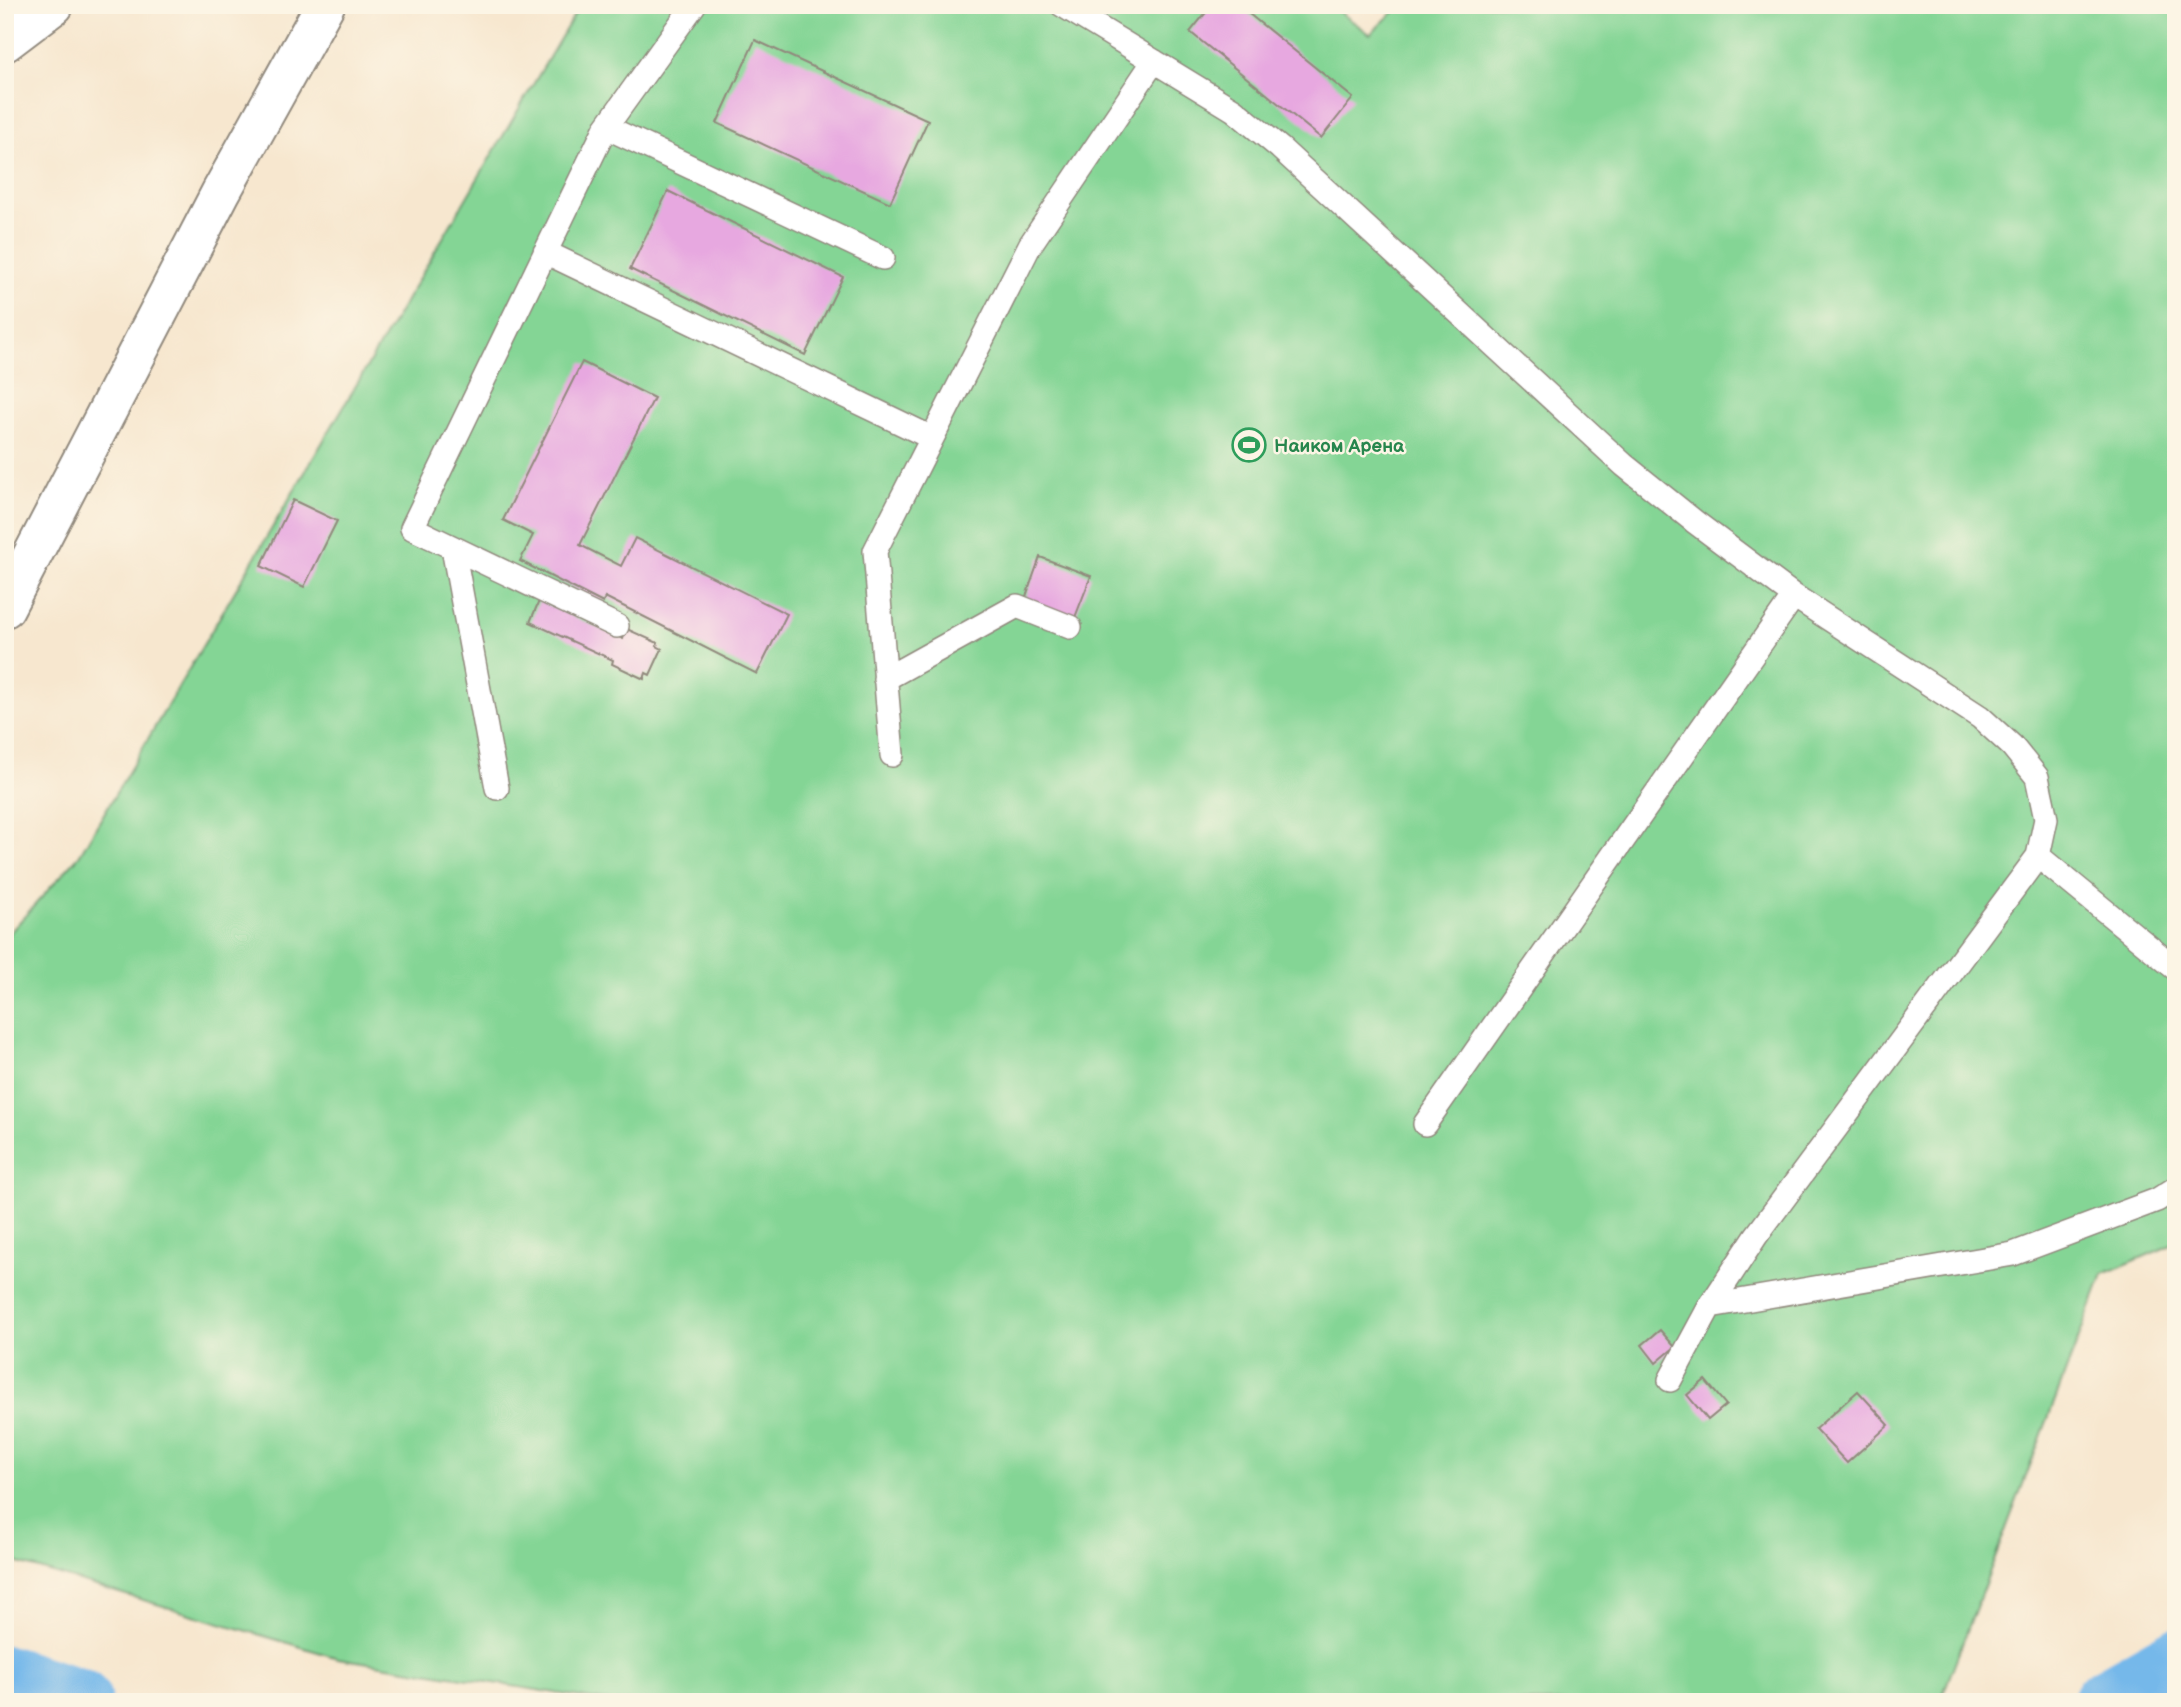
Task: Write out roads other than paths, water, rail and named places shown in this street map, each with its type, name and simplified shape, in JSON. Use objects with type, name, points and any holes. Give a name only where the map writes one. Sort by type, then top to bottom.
[{"type":"street","points":[[5,42],[54,5]]},
{"type":"street","points":[[5,608],[220,192],[325,5]]},
{"type":"lane","points":[[617,626],[412,528],[606,127],[694,5]]},
{"type":"lane","points":[[1062,5],[1234,110],[1280,148],[1624,465],[1794,596],[1980,716],[2012,746],[2038,777],[2046,819],[2038,856],[1756,1236],[1710,1306],[1670,1380]]},
{"type":"lane","points":[[892,755],[875,551],[1030,245],[1154,61]]},
{"type":"lane","points":[[606,127],[883,258]]},
{"type":"lane","points":[[545,252],[930,438]]},
{"type":"lane","points":[[453,548],[497,788]]},
{"type":"lane","points":[[1425,1124],[1794,596]]},
{"type":"lane","points":[[886,679],[1017,606],[1070,627]]},
{"type":"lane","points":[[2038,856],[2176,969]]},
{"type":"lane","points":[[1710,1306],[2013,1254],[2157,1200],[2176,1188]]},
{"type":"waterway","points":[[2106,1702],[2176,1662]]},
{"type":"waterway","points":[[5,1679],[78,1702]]},
{"type":"place","name":"Наиком Арена","points":[[1249,445]]}]
